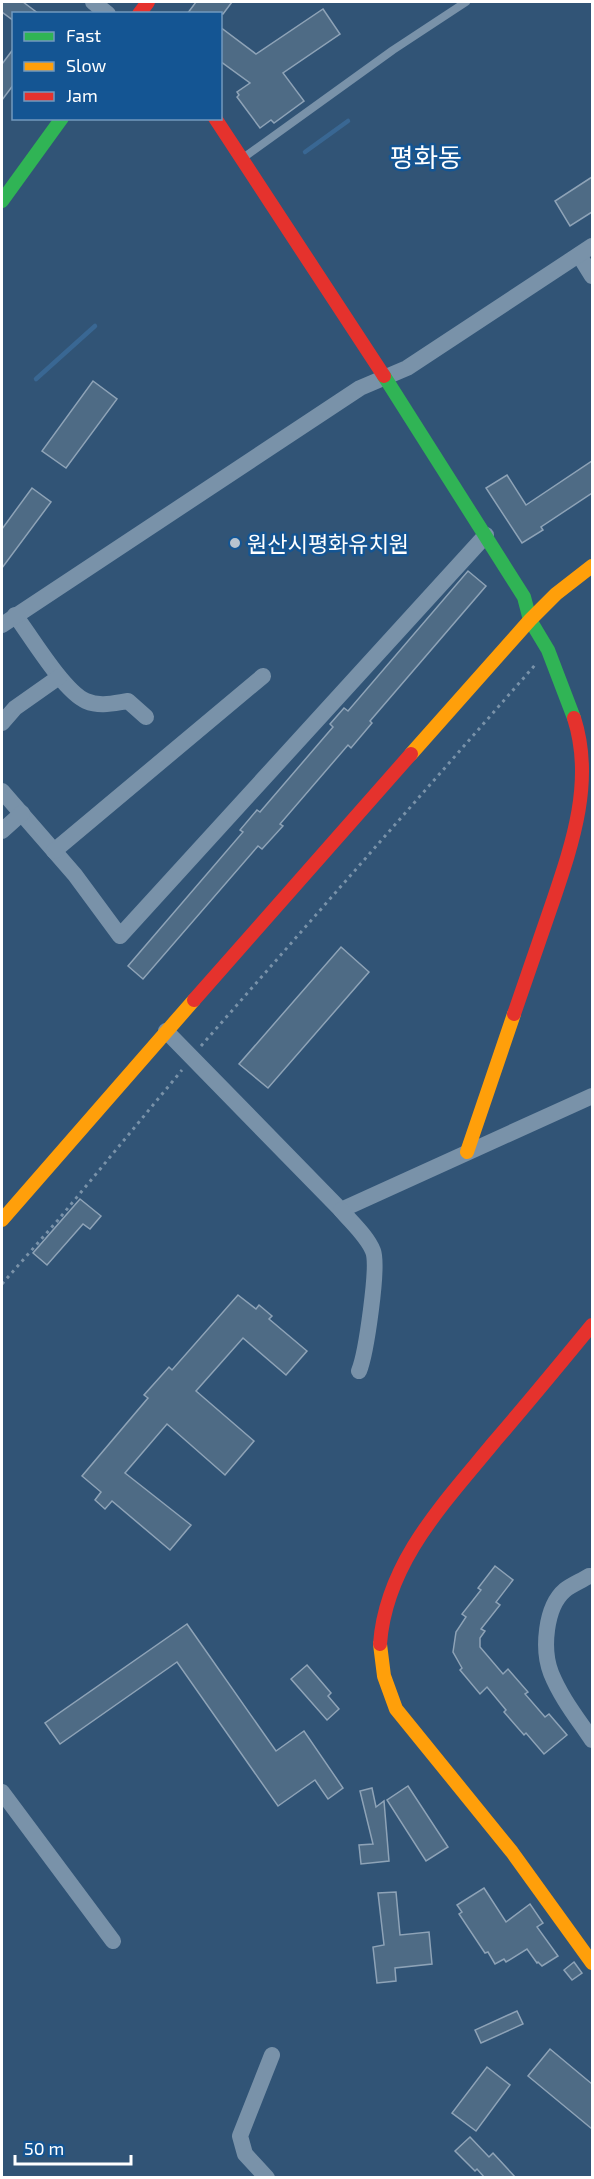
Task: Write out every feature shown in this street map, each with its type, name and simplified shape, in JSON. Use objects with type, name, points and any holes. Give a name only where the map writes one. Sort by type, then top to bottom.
[{"type":"main road","points":[[2,201],[61,120]]},
{"type":"main road","points":[[216,120],[385,378],[524,597],[530,621],[548,650],[586,725],[585,770],[577,830],[467,1152]]},
{"type":"main road","points":[[2,1220],[166,1030],[530,621],[556,594],[592,566]]},
{"type":"main road","points":[[592,1325],[444,1503],[406,1558],[391,1589],[382,1621],[380,1649],[384,1676],[396,1709],[512,1852],[592,1963]]},
{"type":"street","points":[[93,2],[106,12]]},
{"type":"street","points":[[2,625],[360,387],[407,368],[586,250],[592,276]]},
{"type":"street","points":[[2,791],[54,851],[120,936],[486,535]]},
{"type":"street","points":[[15,615],[59,677],[85,701],[104,705],[128,701],[146,717]]},
{"type":"street","points":[[54,851],[263,676]]},
{"type":"street","points":[[2,723],[15,708],[59,677]]},
{"type":"street","points":[[2,831],[21,813]]},
{"type":"street","points":[[166,1030],[341,1210],[367,1240],[374,1252],[375,1263],[369,1319],[364,1358],[359,1371]]},
{"type":"street","points":[[341,1210],[592,1096]]},
{"type":"street","points":[[592,1576],[565,1590],[555,1602],[547,1624],[550,1671],[564,1699],[592,1740]]},
{"type":"street","points":[[2,1792],[113,1941]]},
{"type":"street","points":[[267,2178],[245,2154],[240,2136],[272,2055]]},
{"type":"lane","points":[[243,158],[393,50],[466,2]]},
{"type":"path","points":[[201,1046],[548,650]]},
{"type":"path","points":[[2,1284],[58,1220],[186,1064]]},
{"type":"building","points":[[2,2],[23,2],[36,12],[12,12],[12,20],[2,12]]},
{"type":"building","points":[[196,2],[232,2],[223,14],[222,12],[188,12]]},
{"type":"building","points":[[323,9],[340,34],[283,73],[304,101],[274,123],[271,120],[260,128],[237,97],[239,95],[237,92],[250,83],[222,62],[222,28],[256,54]]},
{"type":"building","points":[[12,51],[12,87],[2,100],[2,64]]},
{"type":"building","points":[[592,177],[592,212],[570,226],[555,201]]},
{"type":"building","points":[[93,381],[117,399],[66,468],[42,451]]},
{"type":"building","points":[[592,461],[592,493],[541,527],[543,530],[522,543],[486,488],[507,475],[526,505]]},
{"type":"building","points":[[32,488],[51,502],[2,568],[2,529]]},
{"type":"building","points":[[468,571],[486,586],[370,721],[372,723],[351,748],[348,745],[280,824],[283,826],[262,849],[258,846],[143,979],[128,966],[243,832],[240,830],[257,810],[260,812],[333,727],[330,724],[344,708],[348,711]]},
{"type":"building","points":[[341,947],[369,972],[268,1088],[239,1064]]},
{"type":"building","points":[[80,1199],[101,1216],[90,1229],[83,1224],[47,1265],[33,1253]]},
{"type":"building","points":[[238,1295],[256,1309],[259,1305],[272,1316],[269,1319],[307,1351],[286,1375],[243,1338],[196,1391],[254,1441],[225,1475],[167,1424],[125,1473],[191,1525],[170,1550],[112,1501],[105,1509],[95,1500],[101,1492],[82,1476],[148,1398],[144,1395],[169,1367],[172,1370]]},
{"type":"building","points":[[495,1566],[513,1580],[496,1602],[500,1605],[481,1629],[485,1631],[480,1638],[480,1647],[503,1674],[508,1669],[545,1717],[549,1714],[567,1735],[544,1754],[504,1712],[506,1710],[487,1687],[480,1694],[460,1670],[462,1668],[453,1652],[456,1632],[466,1617],[462,1614],[481,1590],[478,1588]]},
{"type":"building","points":[[187,1624],[276,1751],[304,1731],[343,1788],[328,1799],[315,1780],[278,1806],[177,1662],[60,1744],[45,1723]]},
{"type":"building","points":[[307,1665],[331,1693],[328,1696],[339,1709],[327,1720],[291,1679]]},
{"type":"building","points":[[408,1786],[448,1847],[426,1861],[387,1800]]},
{"type":"building","points":[[372,1788],[376,1807],[384,1801],[389,1861],[361,1864],[359,1845],[373,1844],[360,1791]]},
{"type":"building","points":[[484,1888],[506,1922],[530,1904],[543,1923],[537,1927],[558,1956],[542,1966],[527,1949],[506,1962],[504,1959],[495,1964],[459,1914],[462,1912],[457,1905]]},
{"type":"building","points":[[396,1892],[400,1935],[429,1932],[432,1964],[395,1968],[396,1981],[377,1983],[373,1947],[384,1945],[378,1893]]},
{"type":"building","points":[[574,1962],[582,1973],[572,1980],[564,1970]]},
{"type":"building","points":[[517,2011],[523,2024],[481,2043],[475,2030]]},
{"type":"building","points":[[550,2049],[592,2084],[592,2129],[528,2076]]},
{"type":"building","points":[[487,2067],[510,2085],[476,2131],[452,2113]]},
{"type":"building","points":[[470,2137],[489,2157],[493,2153],[516,2178],[485,2178],[477,2169],[475,2171],[455,2151]]},
{"type":"waterway","points":[[305,152],[348,121]]},
{"type":"waterway","points":[[36,379],[95,326]]},
{"type":"traffic: fast","points":[[2,201],[61,120]]},
{"type":"traffic: fast","points":[[384,376],[524,597],[530,620],[548,650],[574,718]]},
{"type":"traffic: slow","points":[[411,754],[530,620],[556,594],[592,566]]},
{"type":"traffic: slow","points":[[2,1220],[194,1000]]},
{"type":"traffic: slow","points":[[467,1152],[514,1014]]},
{"type":"traffic: slow","points":[[380,1644],[384,1676],[396,1709],[512,1852],[592,1963]]},
{"type":"traffic: jam","points":[[140,12],[148,2]]},
{"type":"traffic: jam","points":[[216,120],[384,376]]},
{"type":"traffic: jam","points":[[514,1014],[574,834],[582,764],[580,741],[574,718]]},
{"type":"traffic: jam","points":[[194,1000],[411,754]]},
{"type":"traffic: jam","points":[[380,1644],[393,1586],[421,1535],[438,1510],[592,1325]]},
{"type":"place","name":"원산시평화유치원","points":[[235,543]]},
{"type":"district","name":"평화동","points":[[426,156]]}]
